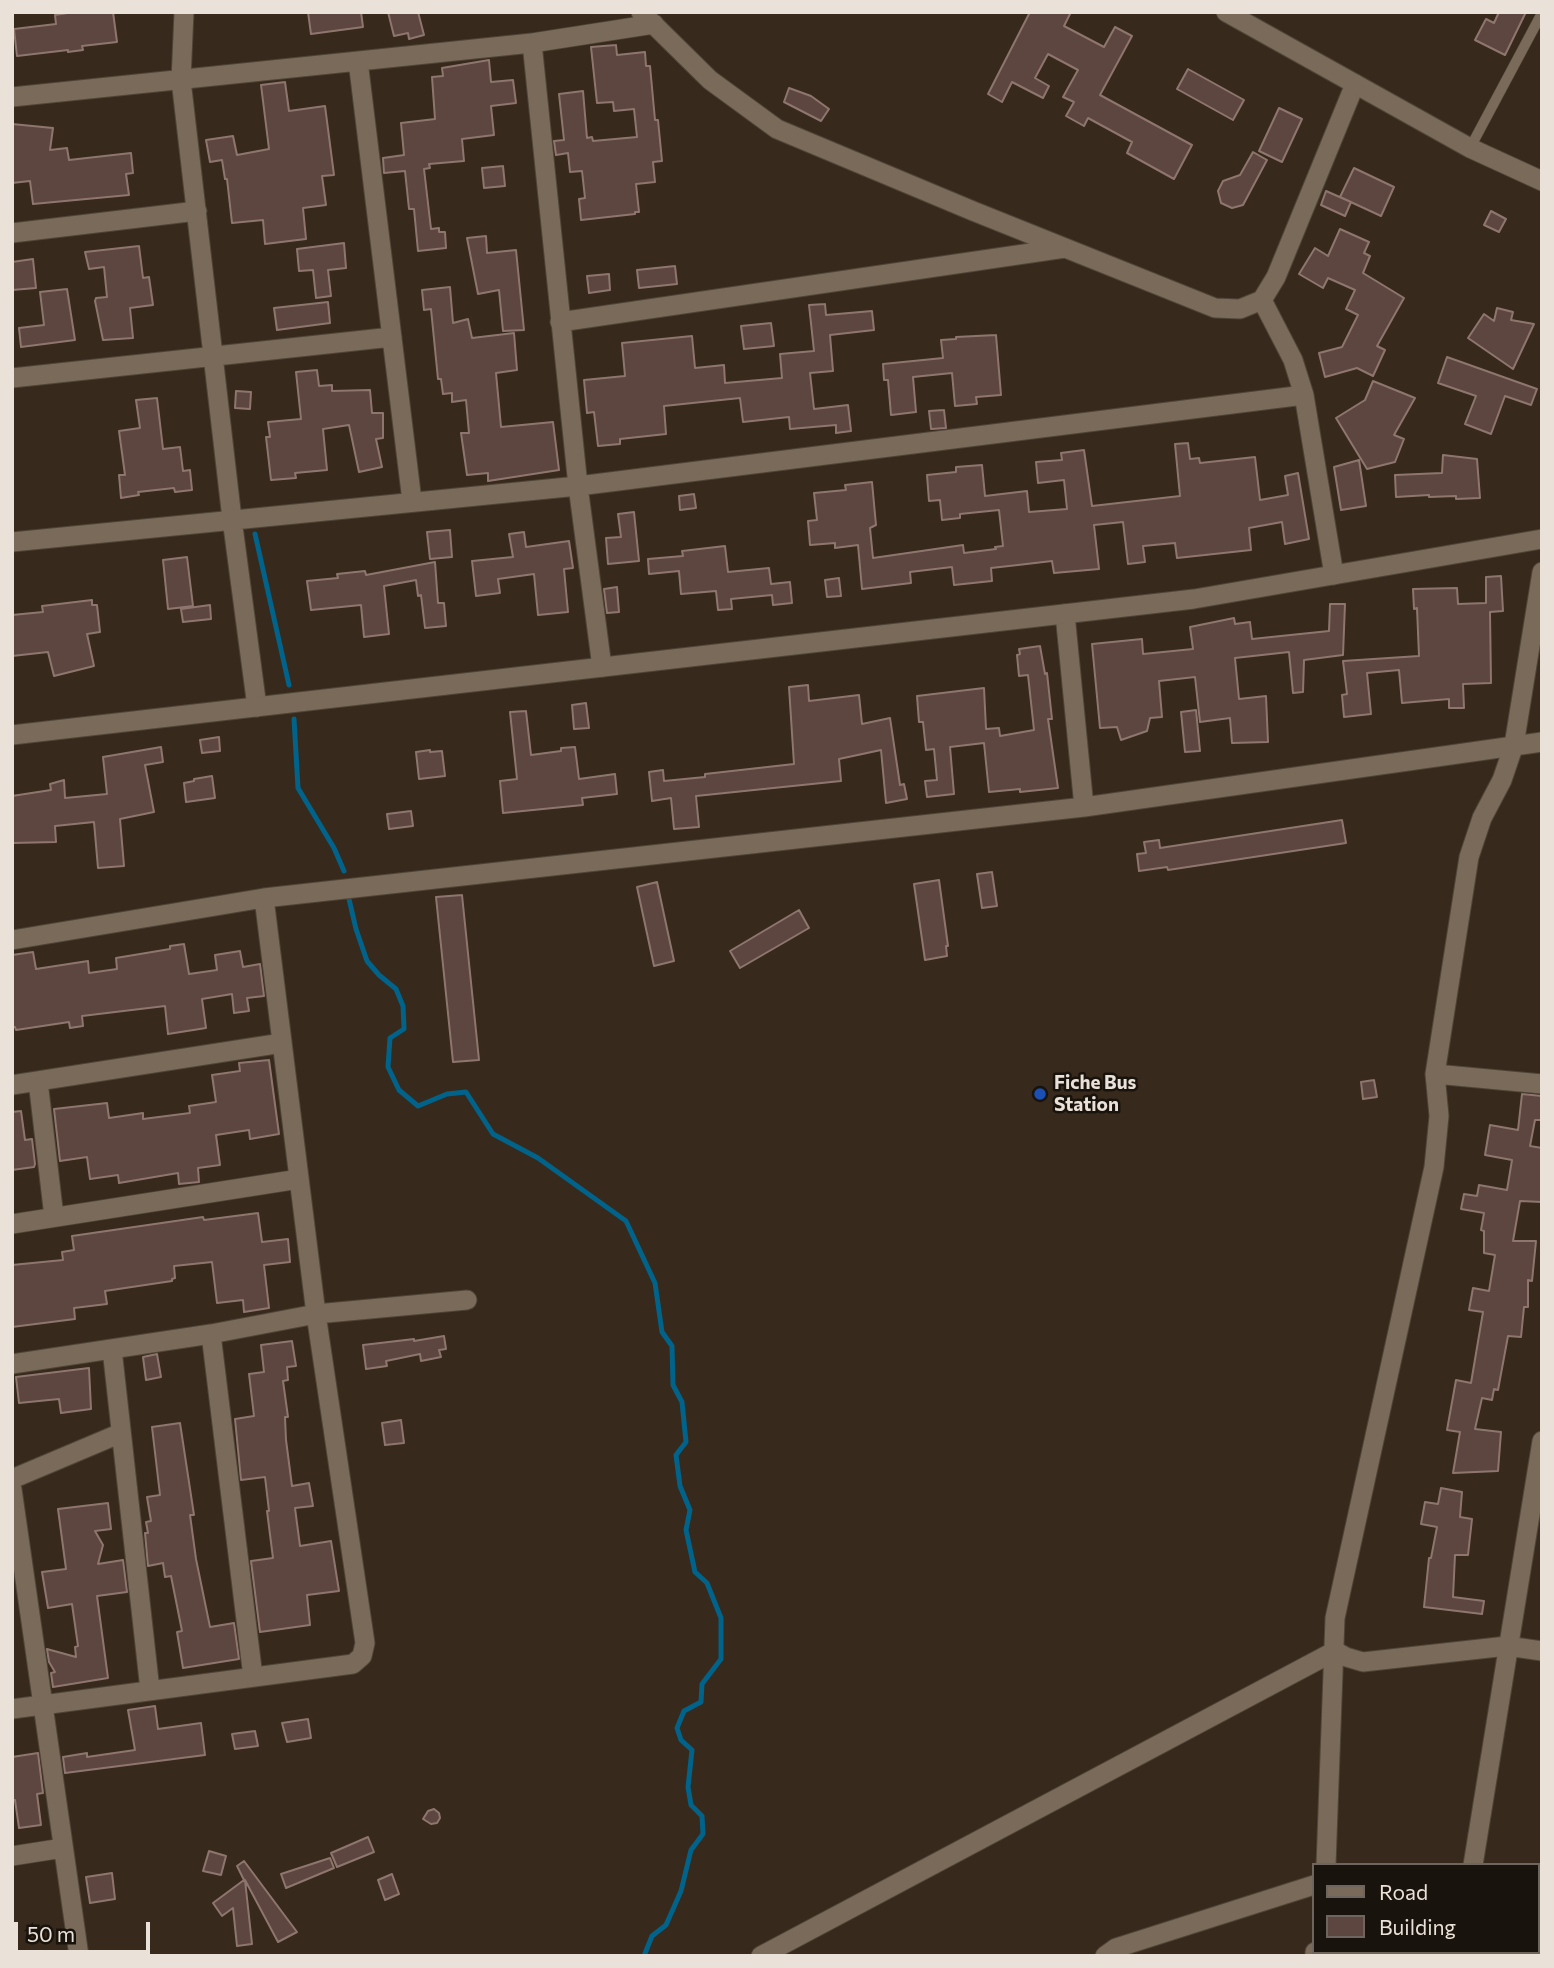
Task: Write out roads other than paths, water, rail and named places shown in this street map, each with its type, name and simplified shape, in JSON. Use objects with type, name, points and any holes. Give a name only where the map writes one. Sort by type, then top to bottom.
[{"type":"street","points":[[184,12],[181,80],[232,519],[257,706]]},
{"type":"street","points":[[1226,12],[1470,148],[1542,181]]},
{"type":"street","points":[[12,97],[532,43],[648,18],[710,80],[777,130],[1216,308],[1240,309],[1262,300],[1276,277],[1355,84]]},
{"type":"street","points":[[532,43],[578,486],[602,667]]},
{"type":"street","points":[[358,61],[412,502]]},
{"type":"street","points":[[12,233],[197,211]]},
{"type":"street","points":[[560,322],[1065,248]]},
{"type":"street","points":[[1262,300],[1293,360],[1304,395],[1334,575]]},
{"type":"street","points":[[12,378],[392,337]]},
{"type":"street","points":[[12,542],[578,486],[1304,395]]},
{"type":"street","points":[[12,735],[1194,599],[1542,539]]},
{"type":"street","points":[[1326,1863],[1335,1618],[1434,1167],[1439,1116],[1435,1074],[1469,857],[1482,818],[1502,780],[1514,745],[1542,572]]},
{"type":"street","points":[[1065,614],[1084,807]]},
{"type":"street","points":[[12,940],[264,898],[1084,807],[1542,742]]},
{"type":"street","points":[[12,1709],[354,1664],[362,1656],[365,1643],[316,1314],[264,898]]},
{"type":"street","points":[[12,1085],[282,1043]]},
{"type":"street","points":[[1435,1074],[1542,1084]]},
{"type":"street","points":[[38,1080],[54,1217]]},
{"type":"street","points":[[12,1224],[299,1179]]},
{"type":"street","points":[[12,1364],[211,1334],[316,1314],[467,1300]]},
{"type":"street","points":[[211,1334],[253,1677]]},
{"type":"street","points":[[112,1349],[150,1690]]},
{"type":"street","points":[[12,1479],[121,1433]]},
{"type":"street","points":[[1473,1863],[1542,1441]]},
{"type":"street","points":[[12,1489],[79,1956]]},
{"type":"street","points":[[1335,1651],[1363,1662],[1507,1646],[1542,1651]]},
{"type":"street","points":[[761,1956],[1335,1651]]},
{"type":"street","points":[[12,1856],[64,1848]]},
{"type":"street","points":[[1105,1956],[1116,1948],[1312,1886]]},
{"type":"lane","points":[[1470,148],[1542,13]]},
{"type":"waterway","points":[[255,534],[289,685]]},
{"type":"waterway","points":[[294,719],[298,788],[334,848],[344,871]]},
{"type":"waterway","points":[[349,899],[367,961],[396,989],[403,1006],[404,1029],[390,1038],[388,1067],[399,1090],[418,1106],[447,1094],[466,1092],[493,1134],[538,1158],[626,1221],[655,1283],[662,1332],[672,1346],[673,1385],[682,1402],[686,1442],[676,1455],[680,1486],[690,1510],[686,1530],[695,1572],[707,1583],[721,1618],[721,1659],[702,1684],[701,1702],[684,1711],[677,1728],[681,1740],[692,1750],[688,1787],[691,1805],[702,1816],[703,1834],[691,1850],[681,1891],[666,1925],[652,1936],[644,1956]]},
{"type":"place","name":"Fiche Bus Station","points":[[1040,1094]]}]
